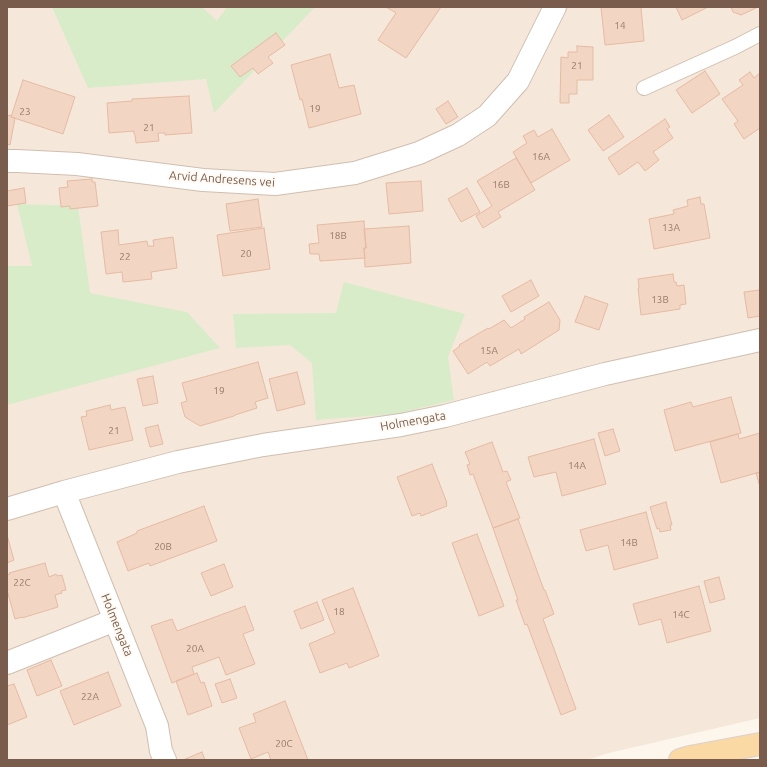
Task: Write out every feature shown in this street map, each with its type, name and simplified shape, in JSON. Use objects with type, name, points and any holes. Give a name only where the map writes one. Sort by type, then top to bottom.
[{"type":"main road","points":[[680,760],[760,744]]},
{"type":"street","name":"Arvid Andresens vei","points":[[7,161],[77,164],[203,180],[274,184],[355,173],[419,153],[458,135],[487,116],[518,81],[555,7]]},
{"type":"street","name":"Holmengata","points":[[7,509],[64,492],[178,462],[263,445],[400,425],[445,416],[606,374],[760,340]]},
{"type":"street","name":"Holmengata","points":[[64,492],[157,726],[161,751],[165,760]]},
{"type":"street","points":[[7,663],[115,620]]},
{"type":"lane","points":[[644,88],[735,47],[760,34]]},
{"type":"shaded area","points":[[7,7],[760,7],[760,718],[609,753],[587,760],[7,760]]},
{"type":"green space","points":[[52,7],[202,7],[217,21],[227,7],[315,7],[214,113],[206,79],[88,88]]},
{"type":"green space","points":[[17,204],[78,206],[90,293],[187,312],[220,348],[7,405],[7,266],[32,266]]},
{"type":"green space","points":[[344,282],[465,314],[448,357],[454,400],[396,414],[316,420],[312,363],[290,345],[236,348],[233,314],[336,313]]},
{"type":"building","points":[[386,7],[441,7],[406,58],[378,40],[396,13]]},
{"type":"building","points":[[601,7],[641,7],[644,41],[605,45]]},
{"type":"building","points":[[676,7],[708,7],[682,20]]},
{"type":"building","points":[[731,7],[756,8],[741,15],[733,12]]},
{"type":"building","points":[[276,33],[285,45],[268,57],[273,63],[258,74],[253,68],[240,77],[231,66]]},
{"type":"building","points":[[577,46],[593,47],[593,80],[577,80],[577,94],[569,94],[569,103],[560,103],[561,57],[568,58],[568,52],[577,52]]},
{"type":"building","points":[[330,54],[339,88],[354,85],[361,114],[309,128],[302,99],[300,100],[291,65]]},
{"type":"building","points":[[705,71],[720,94],[692,113],[676,90]]},
{"type":"building","points":[[750,72],[754,78],[760,73],[760,128],[744,139],[734,124],[738,121],[722,99],[743,85],[739,80]]},
{"type":"building","points":[[23,80],[75,97],[63,134],[11,117]]},
{"type":"building","points":[[189,96],[192,133],[165,135],[165,133],[158,133],[159,141],[136,143],[134,131],[109,133],[107,103],[132,101],[132,99]]},
{"type":"building","points":[[448,101],[458,117],[446,124],[436,109]]},
{"type":"building","points":[[7,115],[15,118],[10,145],[7,144]]},
{"type":"building","points":[[609,115],[624,137],[603,151],[588,130]]},
{"type":"building","points":[[665,119],[670,127],[667,129],[673,138],[653,152],[659,160],[645,171],[638,162],[619,175],[608,158]]},
{"type":"building","points":[[552,129],[570,160],[531,183],[513,152],[527,143],[523,136],[534,130],[538,137]]},
{"type":"building","points":[[516,158],[535,190],[498,212],[501,217],[483,228],[476,216],[492,206],[477,181]]},
{"type":"building","points":[[92,179],[92,182],[95,182],[98,206],[70,209],[70,206],[61,207],[59,188],[68,187],[67,181]]},
{"type":"building","points":[[421,181],[423,211],[389,214],[386,183]]},
{"type":"building","points":[[24,188],[26,203],[7,206],[7,191]]},
{"type":"building","points":[[467,188],[480,212],[461,222],[448,199]]},
{"type":"building","points":[[700,197],[701,204],[704,204],[710,238],[654,249],[649,219],[674,214],[673,210],[688,206],[687,200]]},
{"type":"building","points":[[258,199],[262,227],[230,231],[226,204]]},
{"type":"building","points":[[364,221],[366,248],[364,248],[365,258],[320,261],[319,254],[310,254],[309,244],[319,243],[317,225]]},
{"type":"building","points":[[409,226],[411,263],[365,267],[364,248],[366,248],[364,229]]},
{"type":"building","points":[[264,228],[270,269],[223,276],[217,235]]},
{"type":"building","points":[[118,230],[119,245],[147,241],[148,246],[154,246],[153,240],[173,237],[177,268],[151,272],[152,279],[123,282],[122,272],[106,274],[101,232]]},
{"type":"building","points":[[673,274],[674,282],[676,282],[677,286],[684,285],[686,304],[680,305],[680,309],[641,315],[638,279]]},
{"type":"building","points":[[531,280],[539,296],[511,312],[502,296]]},
{"type":"building","points":[[760,290],[760,316],[748,318],[744,292]]},
{"type":"building","points":[[585,296],[608,304],[599,330],[575,322]]},
{"type":"building","points":[[549,302],[560,320],[559,330],[521,354],[519,349],[490,366],[487,362],[468,374],[453,351],[460,346],[459,345],[504,320],[511,328],[525,319],[524,317]]},
{"type":"building","points":[[258,362],[268,398],[255,402],[257,408],[200,426],[185,417],[181,403],[187,401],[182,383]]},
{"type":"building","points":[[297,372],[305,404],[277,411],[269,379]]},
{"type":"building","points":[[153,376],[158,403],[143,406],[137,379]]},
{"type":"building","points":[[731,397],[741,433],[675,451],[664,410],[691,402],[693,407]]},
{"type":"building","points":[[110,405],[111,410],[125,407],[133,440],[89,450],[81,417],[87,416],[86,411]]},
{"type":"building","points":[[158,425],[163,444],[150,447],[145,428]]},
{"type":"building","points":[[613,429],[620,451],[605,456],[598,433]]},
{"type":"building","points":[[760,433],[760,472],[721,483],[710,442],[738,434],[739,439]]},
{"type":"building","points":[[594,439],[606,484],[562,496],[556,472],[534,477],[528,457]]},
{"type":"building","points":[[492,442],[503,472],[507,471],[511,480],[506,482],[520,518],[493,528],[473,474],[470,475],[467,465],[470,464],[465,452]]},
{"type":"building","points":[[432,464],[447,506],[421,516],[420,513],[412,516],[397,477]]},
{"type":"building","points":[[760,472],[760,487],[756,473]]},
{"type":"building","points":[[666,502],[672,525],[670,525],[671,530],[660,532],[659,528],[657,529],[650,507]]},
{"type":"building","points":[[204,506],[217,541],[150,566],[149,563],[128,571],[117,542],[137,533],[137,531]]},
{"type":"building","points":[[646,512],[658,558],[614,570],[608,545],[586,551],[580,530]]},
{"type":"building","points":[[518,519],[554,614],[543,619],[576,709],[561,715],[527,624],[525,625],[493,528]]},
{"type":"building","points":[[477,534],[504,606],[479,616],[452,543]]},
{"type":"building","points":[[7,535],[14,560],[7,563]]},
{"type":"building","points":[[45,563],[49,577],[56,574],[57,576],[62,575],[66,590],[55,595],[58,607],[15,619],[7,590],[7,575],[10,574],[9,573]]},
{"type":"building","points":[[224,564],[233,587],[211,596],[201,573]]},
{"type":"building","points":[[719,577],[725,599],[710,603],[704,581]]},
{"type":"building","points":[[699,586],[711,631],[667,643],[661,619],[639,625],[633,604]]},
{"type":"building","points":[[353,588],[379,656],[349,668],[347,663],[320,673],[309,644],[335,633],[322,600]]},
{"type":"building","points":[[317,602],[324,620],[301,629],[294,611]]},
{"type":"building","points":[[245,606],[254,630],[243,634],[255,664],[226,675],[219,657],[192,667],[194,674],[172,683],[151,626],[172,619],[177,631]]},
{"type":"building","points":[[51,660],[62,686],[37,696],[27,670]]},
{"type":"building","points":[[108,672],[121,706],[74,725],[60,691]]},
{"type":"building","points":[[197,673],[201,683],[204,682],[212,706],[188,715],[176,681]]},
{"type":"building","points":[[230,679],[237,698],[222,703],[215,684]]},
{"type":"building","points":[[14,684],[27,717],[7,725],[7,686]]},
{"type":"building","points":[[285,701],[308,760],[271,760],[268,752],[251,759],[239,728],[256,722],[253,714]]},
{"type":"building","points":[[202,752],[205,760],[183,760]]}]
